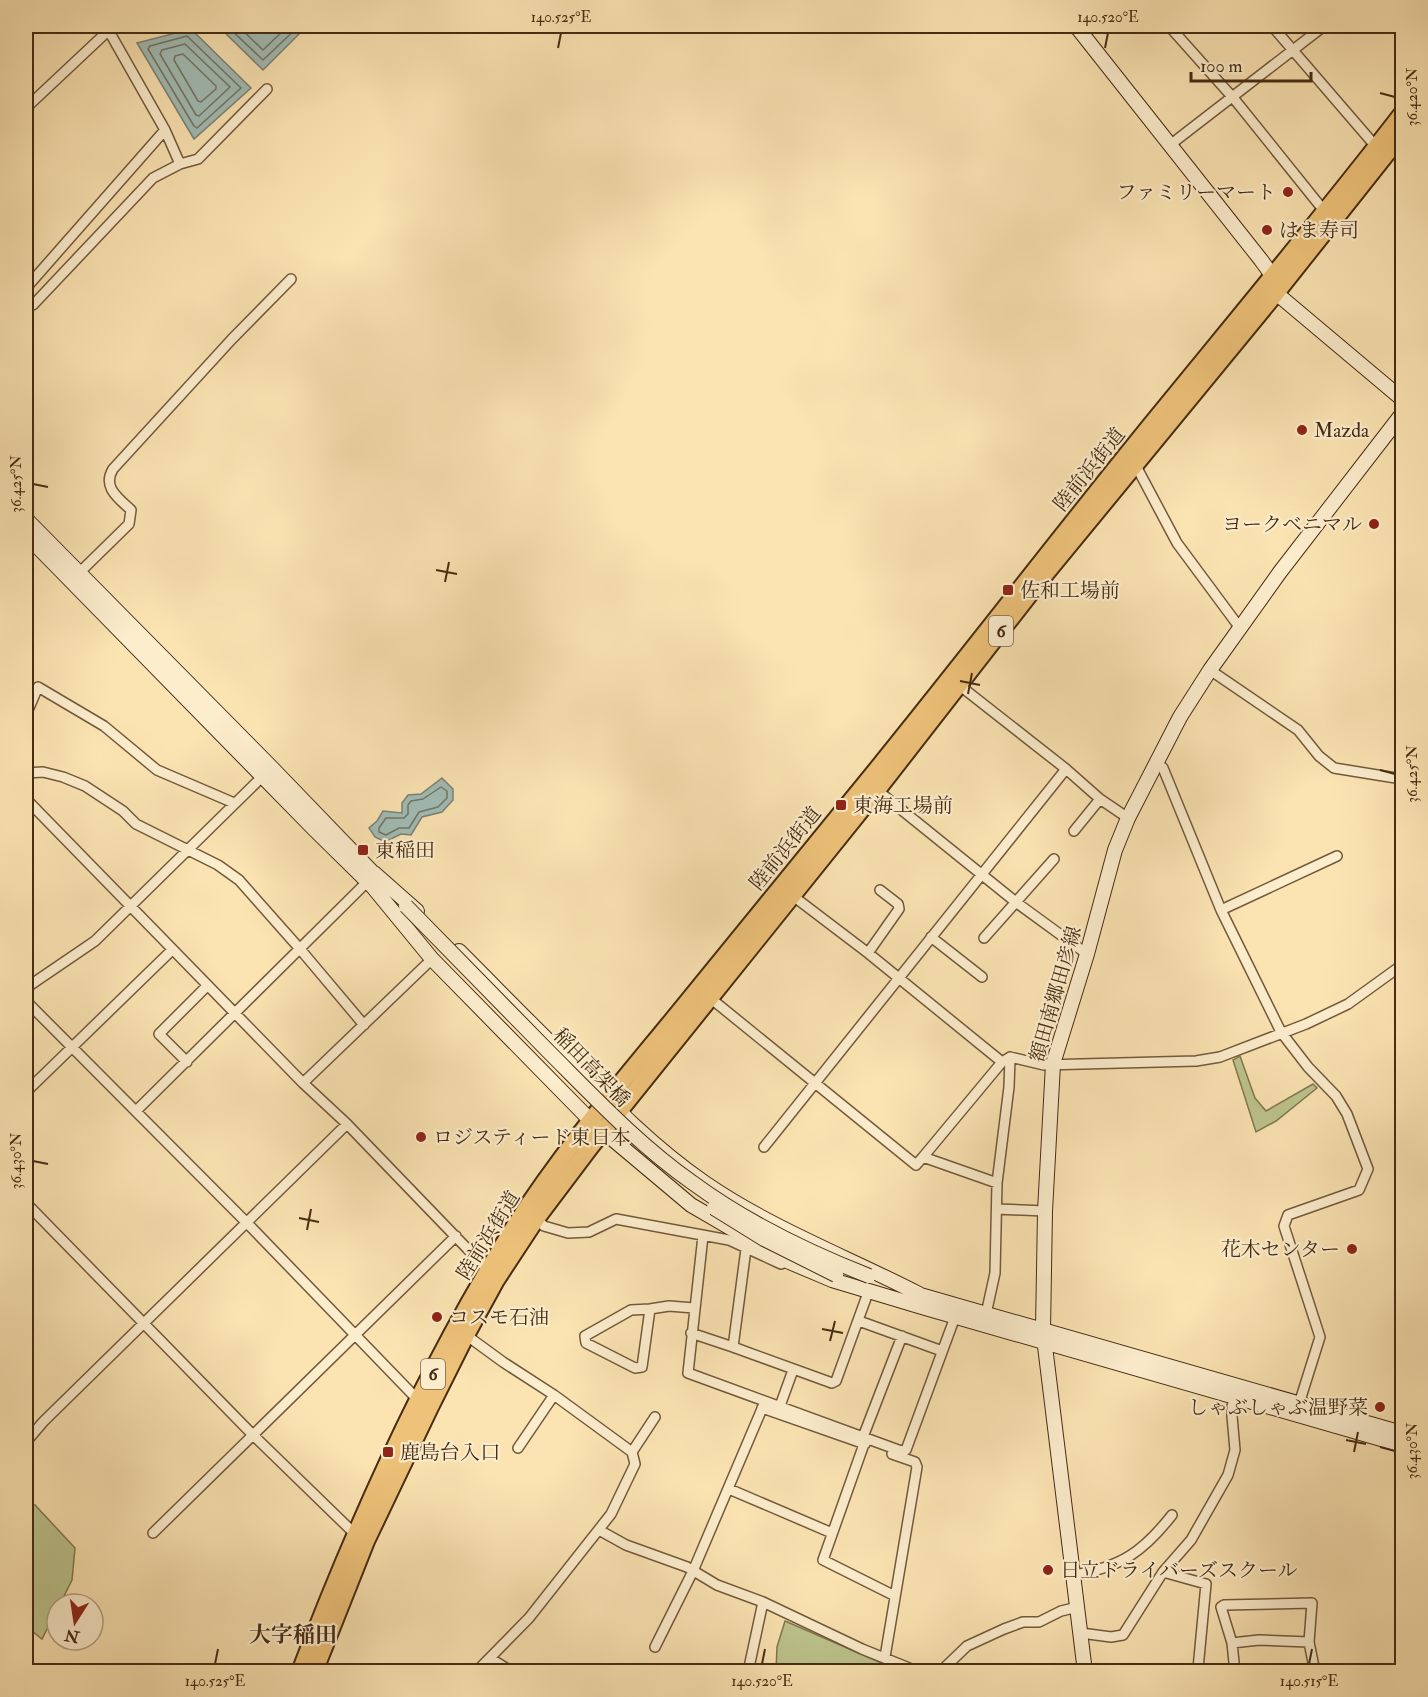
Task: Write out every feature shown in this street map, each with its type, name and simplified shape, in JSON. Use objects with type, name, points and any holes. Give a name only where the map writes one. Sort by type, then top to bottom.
[{"type":"highway","name":"陸前浜街道","points":[[613,1106],[710,997],[793,896],[1135,464],[1276,293],[1381,152],[1402,114]]},
{"type":"highway","name":"陸前浜街道","points":[[424,1405],[466,1335],[514,1227],[613,1106],[1033,571],[1272,275],[1325,212],[1381,152],[1402,134]]},
{"type":"highway","name":"陸前浜街道","points":[[300,1671],[424,1405],[455,1330],[495,1272],[536,1219],[597,1126]]},
{"type":"highway","name":"陸前浜街道","points":[[314,1671],[361,1538]]},
{"type":"street","points":[[1076,26],[1272,275],[1276,293],[1402,399]]},
{"type":"street","points":[[1169,26],[1232,96],[1325,212]]},
{"type":"street","points":[[1272,26],[1381,152]]},
{"type":"street","points":[[1170,145],[1324,26]]},
{"type":"street","points":[[26,108],[107,28],[165,130],[180,164]]},
{"type":"street","points":[[33,305],[153,178],[180,164],[198,159],[267,89]]},
{"type":"street","points":[[26,288],[165,130]]},
{"type":"street","points":[[79,573],[129,524],[131,510],[116,497],[110,487],[109,476],[113,468],[232,339],[291,279]]},
{"type":"street","name":"額田南郷田彦線","points":[[1085,1671],[1045,1336],[1046,1210],[1053,1064],[1087,954],[1115,850],[1128,818],[1180,717],[1210,670],[1280,572],[1402,414]]},
{"type":"street","points":[[1135,464],[1178,543],[1240,628]]},
{"type":"street","points":[[26,519],[267,772]]},
{"type":"street","points":[[26,535],[267,772],[403,910]]},
{"type":"street","points":[[1210,670],[1298,730],[1319,756],[1334,768],[1402,779]]},
{"type":"street","points":[[959,685],[1066,769],[1100,799],[1128,818]]},
{"type":"street","points":[[26,712],[38,687],[104,726],[158,770],[234,803]]},
{"type":"street","points":[[1156,762],[1163,768],[1221,910],[1281,1032],[1308,1067],[1336,1096],[1347,1114],[1368,1169],[1359,1190],[1288,1215],[1284,1226],[1320,1337],[1297,1410]]},
{"type":"street","points":[[764,1147],[1066,769]]},
{"type":"street","points":[[26,773],[43,772],[85,786],[123,811],[136,824],[218,865],[239,880],[364,1025]]},
{"type":"street","points":[[26,988],[95,941],[129,905],[267,772]]},
{"type":"street","points":[[877,790],[1017,903],[1087,954]]},
{"type":"street","points":[[26,799],[482,1264],[495,1272]]},
{"type":"street","points":[[1074,831],[1100,799]]},
{"type":"street","points":[[1221,910],[1337,856]]},
{"type":"street","points":[[984,938],[1054,859]]},
{"type":"street","points":[[371,877],[431,923],[613,1106],[703,1182],[776,1227],[919,1294]]},
{"type":"street","points":[[136,1112],[371,877]]},
{"type":"street","points":[[371,877],[432,959],[597,1126],[690,1205],[787,1261],[832,1280],[869,1287],[954,1320],[1045,1336],[1297,1410],[1402,1445]]},
{"type":"street","points":[[868,953],[899,909],[898,904],[880,890]]},
{"type":"street","points":[[793,896],[1006,1059],[1044,1065],[1197,1061],[1220,1057],[1306,1024],[1348,1004],[1402,965]]},
{"type":"street","name":"稲田高架橋","points":[[403,910],[616,1132],[664,1173],[764,1239],[836,1275],[869,1287]]},
{"type":"street","name":"稲田高架橋","points":[[403,910],[622,1126],[663,1161],[694,1184],[767,1229],[819,1256],[869,1287]]},
{"type":"street","points":[[932,937],[982,977]]},
{"type":"street","points":[[26,1092],[172,950]]},
{"type":"street","points":[[303,1083],[432,959]]},
{"type":"street","points":[[187,1062],[159,1034],[207,986]]},
{"type":"street","points":[[710,997],[916,1165],[1006,1059]]},
{"type":"street","points":[[26,1001],[424,1405]]},
{"type":"street","points":[[986,1314],[995,1273],[997,1183],[1009,1088],[1006,1059]]},
{"type":"street","points":[[26,1442],[43,1422],[347,1124]]},
{"type":"street","points":[[923,1157],[997,1183]]},
{"type":"street","points":[[26,1203],[253,1435],[361,1538]]},
{"type":"street","points":[[997,1209],[1046,1210]]},
{"type":"street","points":[[536,1219],[544,1226],[568,1233],[589,1232],[616,1219],[729,1240],[827,1285],[892,1286],[986,1314],[1045,1336],[1235,1398],[1402,1433]]},
{"type":"street","points":[[153,1533],[456,1236]]},
{"type":"street","points":[[703,1236],[688,1373],[764,1405],[863,1440],[902,1451],[906,1450],[954,1320]]},
{"type":"street","points":[[733,1347],[746,1249]]},
{"type":"street","points":[[691,1333],[832,1383],[836,1382],[869,1287]]},
{"type":"street","points":[[650,1309],[642,1367],[635,1368],[586,1342],[585,1335],[631,1310],[669,1306],[694,1308]]},
{"type":"street","points":[[859,1321],[942,1351]]},
{"type":"street","points":[[466,1335],[632,1452]]},
{"type":"street","points":[[895,1596],[823,1560],[863,1440],[902,1336]]},
{"type":"street","points":[[780,1406],[794,1370]]},
{"type":"street","points":[[518,1448],[554,1395]]},
{"type":"street","points":[[1081,1633],[1111,1637],[1123,1635],[1163,1572],[1191,1540],[1228,1474],[1235,1450],[1232,1406],[1235,1398]]},
{"type":"street","points":[[764,1405],[780,1406],[915,1462],[917,1467],[885,1657]]},
{"type":"street","points":[[655,1647],[693,1571],[764,1405]]},
{"type":"street","points":[[476,1671],[529,1618],[611,1514],[634,1464],[632,1452],[655,1417]]},
{"type":"street","points":[[729,1490],[832,1533]]},
{"type":"street","points":[[1074,1575],[1095,1571],[1129,1558],[1142,1549],[1172,1515]]},
{"type":"street","points":[[599,1530],[626,1545],[687,1567],[717,1585],[763,1602],[919,1671]]},
{"type":"street","points":[[1163,1572],[1206,1584],[1198,1669],[1211,1671]]},
{"type":"street","points":[[748,1671],[763,1602]]},
{"type":"street","points":[[1235,1671],[1232,1643],[1221,1607],[1224,1605],[1312,1603],[1309,1642],[1315,1671]]},
{"type":"street","points":[[940,1671],[967,1646],[1023,1622],[1039,1622],[1061,1611],[1078,1607]]},
{"type":"street","points":[[1232,1643],[1259,1640],[1309,1642]]},
{"type":"street","points":[[490,1658],[512,1671]]},
{"type":"green space","points":[[1240,1056],[1255,1098],[1266,1111],[1313,1084],[1317,1088],[1276,1121],[1256,1132],[1233,1060]]},
{"type":"green space","points":[[26,1504],[35,1505],[75,1548],[72,1580],[66,1592],[45,1592],[45,1633],[42,1639],[26,1626]]},
{"type":"green space","points":[[785,1621],[884,1664],[883,1671],[776,1671],[777,1647]]},
{"type":"water","points":[[218,26],[307,26],[263,70]]},
{"type":"water","points":[[191,29],[251,88],[194,139],[137,43]]},
{"type":"water","points":[[442,778],[453,789],[453,800],[442,812],[422,817],[411,835],[401,834],[385,842],[375,837],[369,828],[383,811],[402,813],[402,803],[408,795],[421,794]]},
{"type":"place","name":"ファミリーマート","points":[[1288,192]]},
{"type":"place","name":"はま寿司","points":[[1267,230]]},
{"type":"place","name":"Mazda","points":[[1302,430]]},
{"type":"place","name":"ヨークベニマル","points":[[1374,524]]},
{"type":"place","name":"佐和工場前","points":[[1008,590]]},
{"type":"place","name":"東海工場前","points":[[841,805]]},
{"type":"place","name":"東稲田","points":[[363,850]]},
{"type":"place","name":"ロジスティード東日本","points":[[421,1137]]},
{"type":"place","name":"花木センター","points":[[1352,1249]]},
{"type":"place","name":"コスモ石油","points":[[437,1317]]},
{"type":"place","name":"しゃぶしゃぶ温野菜","points":[[1380,1407]]},
{"type":"place","name":"鹿島台入口","points":[[388,1452]]},
{"type":"place","name":"日立ドライバーズスクール","points":[[1048,1570]]},
{"type":"district","name":"大字稲田","points":[[293,1634]]}]
